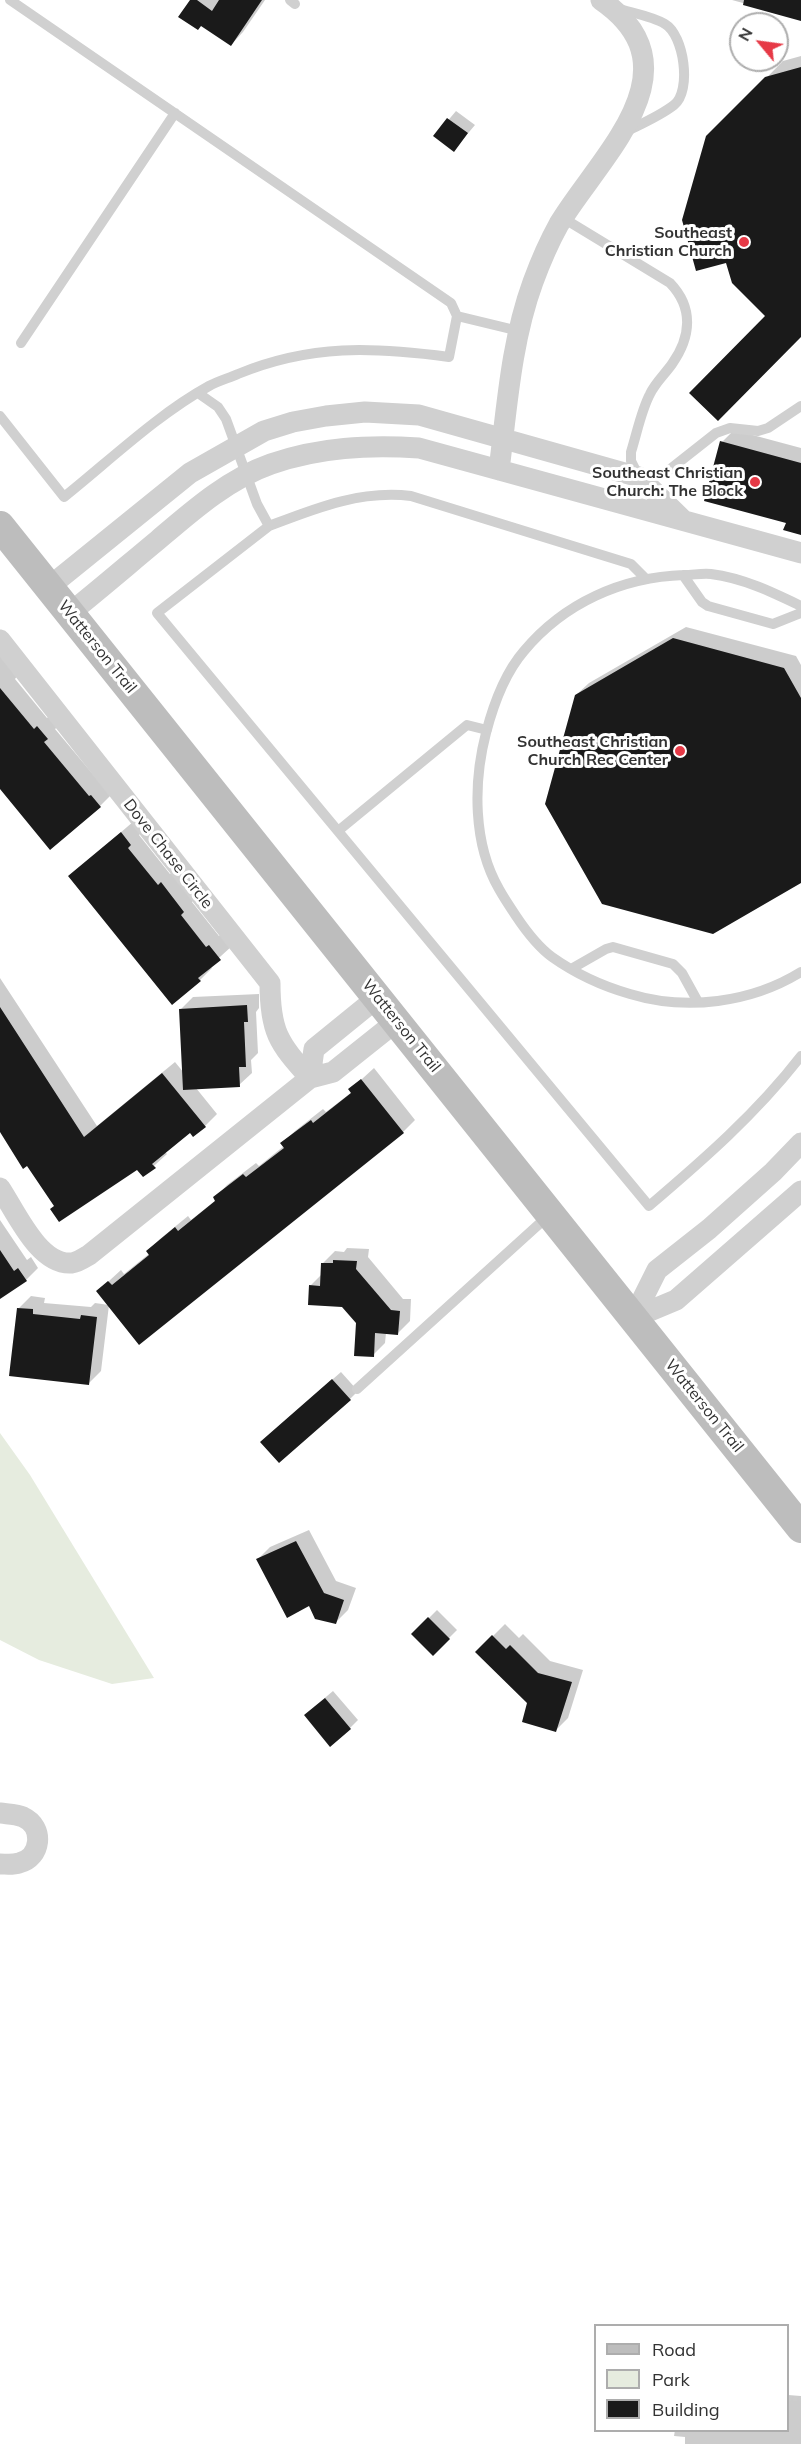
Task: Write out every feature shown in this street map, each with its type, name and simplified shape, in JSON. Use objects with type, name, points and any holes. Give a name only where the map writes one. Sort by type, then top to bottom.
[{"type":"main road","name":"Watterson Trail","points":[[0,526],[801,1528]]},
{"type":"street","points":[[499,470],[519,331],[533,281],[563,218],[622,134],[639,100],[643,81],[638,40],[632,29],[606,3]]},
{"type":"street","points":[[49,587],[190,473],[237,445],[264,431],[293,422],[365,412],[419,415],[639,477],[685,522]]},
{"type":"street","points":[[70,613],[196,507],[246,475],[269,465],[310,453],[345,447],[419,448],[801,553]]},
{"type":"street","points":[[570,491],[606,488],[639,477]]},
{"type":"street","name":"Dove Chase Circle","points":[[0,640],[270,983],[271,1019],[278,1039],[309,1078]]},
{"type":"street","points":[[309,1078],[314,1049],[378,997]]},
{"type":"street","points":[[0,1188],[47,1257],[60,1262],[74,1263],[89,1255],[309,1078],[333,1072],[397,1021]]},
{"type":"street","points":[[633,1318],[657,1270],[709,1229],[773,1172],[801,1143]]},
{"type":"street","points":[[633,1318],[676,1300],[801,1191]]},
{"type":"street","points":[[0,1813],[23,1817],[33,1824],[39,1835],[37,1846],[30,1858],[19,1863],[0,1864]]},
{"type":"lane","points":[[0,416],[64,497],[170,412],[209,386],[261,365],[306,353],[361,349],[403,351],[449,357],[457,316],[452,303],[10,0]]},
{"type":"lane","points":[[606,3],[665,24],[675,32],[680,43],[685,82],[676,104],[622,134]]},
{"type":"lane","points":[[21,343],[176,114]]},
{"type":"lane","points":[[563,218],[670,283],[680,294],[685,305],[687,331],[683,344],[674,361],[650,393],[632,452],[631,461],[639,477],[664,474],[716,433],[730,428],[758,431],[768,428],[801,406]]},
{"type":"lane","points":[[457,316],[519,331]]},
{"type":"lane","points":[[198,393],[218,407],[226,419],[257,504],[269,526]]},
{"type":"lane","points":[[646,579],[631,564],[411,496],[388,493],[364,495],[322,506],[269,526],[157,613],[649,1206],[711,1153],[762,1102],[801,1056]]},
{"type":"lane","points":[[801,606],[773,592],[739,580],[709,574],[646,579],[609,589],[580,603],[552,623],[523,652],[511,671],[492,711],[482,749],[477,795],[484,850],[498,888],[531,938],[550,956],[571,969],[604,987],[638,997],[683,1003],[747,996],[786,981],[801,972]]},
{"type":"lane","points":[[683,575],[702,602],[708,606],[773,624],[801,613]]},
{"type":"lane","points":[[338,831],[468,725],[487,730]]},
{"type":"lane","points":[[571,969],[606,949],[614,947],[673,964],[682,973],[698,1002]]},
{"type":"lane","points":[[357,1389],[551,1213]]},
{"type":"green space","points":[[0,1433],[30,1475],[154,1678],[112,1684],[39,1660],[0,1640]]},
{"type":"building","points":[[190,0],[197,0],[212,11],[219,0],[262,0],[231,46],[201,26],[198,30],[178,17]]},
{"type":"building","points":[[744,0],[801,0],[801,21],[789,18],[789,12],[768,12],[743,5]]},
{"type":"building","name":"Southeast Christian Church","points":[[801,67],[801,337],[718,421],[689,393],[765,316],[732,283],[726,263],[696,271],[682,220],[706,136],[765,77]]},
{"type":"building","points":[[447,118],[468,133],[454,152],[433,136]]},
{"type":"building","name":"Southeast Christian Church: The Block","points":[[720,441],[801,463],[801,535],[783,530],[786,523],[704,501]]},
{"type":"building","name":"Southeast Christian Church Rec Center","points":[[673,638],[784,668],[801,698],[801,883],[713,934],[602,904],[545,804],[575,695]]},
{"type":"building","points":[[0,688],[34,729],[37,726],[48,739],[44,742],[101,807],[50,850],[0,789]]},
{"type":"building","points":[[121,832],[131,845],[128,848],[158,885],[161,882],[184,912],[181,915],[206,947],[209,945],[221,960],[198,978],[201,981],[172,1005],[68,876]]},
{"type":"building","points":[[247,1005],[248,1022],[244,1022],[246,1067],[239,1067],[240,1087],[183,1090],[179,1009]]},
{"type":"building","points":[[0,1007],[84,1137],[162,1073],[206,1127],[193,1137],[190,1133],[152,1164],[156,1168],[143,1177],[137,1170],[59,1222],[50,1209],[54,1206],[27,1166],[23,1169],[0,1132]]},
{"type":"building","points":[[361,1079],[404,1133],[139,1345],[96,1291],[108,1281],[112,1285],[149,1255],[146,1251],[175,1227],[178,1231],[215,1201],[213,1197],[243,1174],[246,1177],[284,1148],[280,1143],[311,1120],[313,1123],[351,1093],[348,1089]]},
{"type":"building","points":[[0,1250],[14,1271],[18,1268],[27,1281],[0,1299]]},
{"type":"building","points":[[333,1260],[357,1261],[356,1269],[391,1310],[400,1311],[398,1335],[375,1333],[374,1357],[354,1356],[356,1323],[342,1307],[308,1305],[309,1285],[320,1286],[321,1263],[333,1263]]},
{"type":"building","points":[[17,1308],[33,1309],[33,1314],[80,1319],[81,1315],[97,1317],[89,1385],[9,1376]]},
{"type":"building","points":[[332,1379],[351,1400],[279,1463],[260,1442]]},
{"type":"building","points":[[296,1541],[324,1593],[344,1600],[336,1624],[315,1619],[309,1606],[287,1618],[256,1559]]},
{"type":"building","points":[[428,1617],[450,1639],[433,1656],[411,1634]]},
{"type":"building","points":[[492,1635],[506,1649],[510,1645],[538,1673],[572,1682],[556,1732],[522,1722],[527,1703],[475,1652]]},
{"type":"building","points":[[325,1698],[351,1729],[330,1747],[304,1715]]},
{"type":"place","name":"Southeast Christian Church","points":[[744,242]]},
{"type":"place","name":"Southeast Christian Church: The Block","points":[[755,482]]},
{"type":"place","name":"Southeast Christian Church Rec Center","points":[[680,751]]}]
